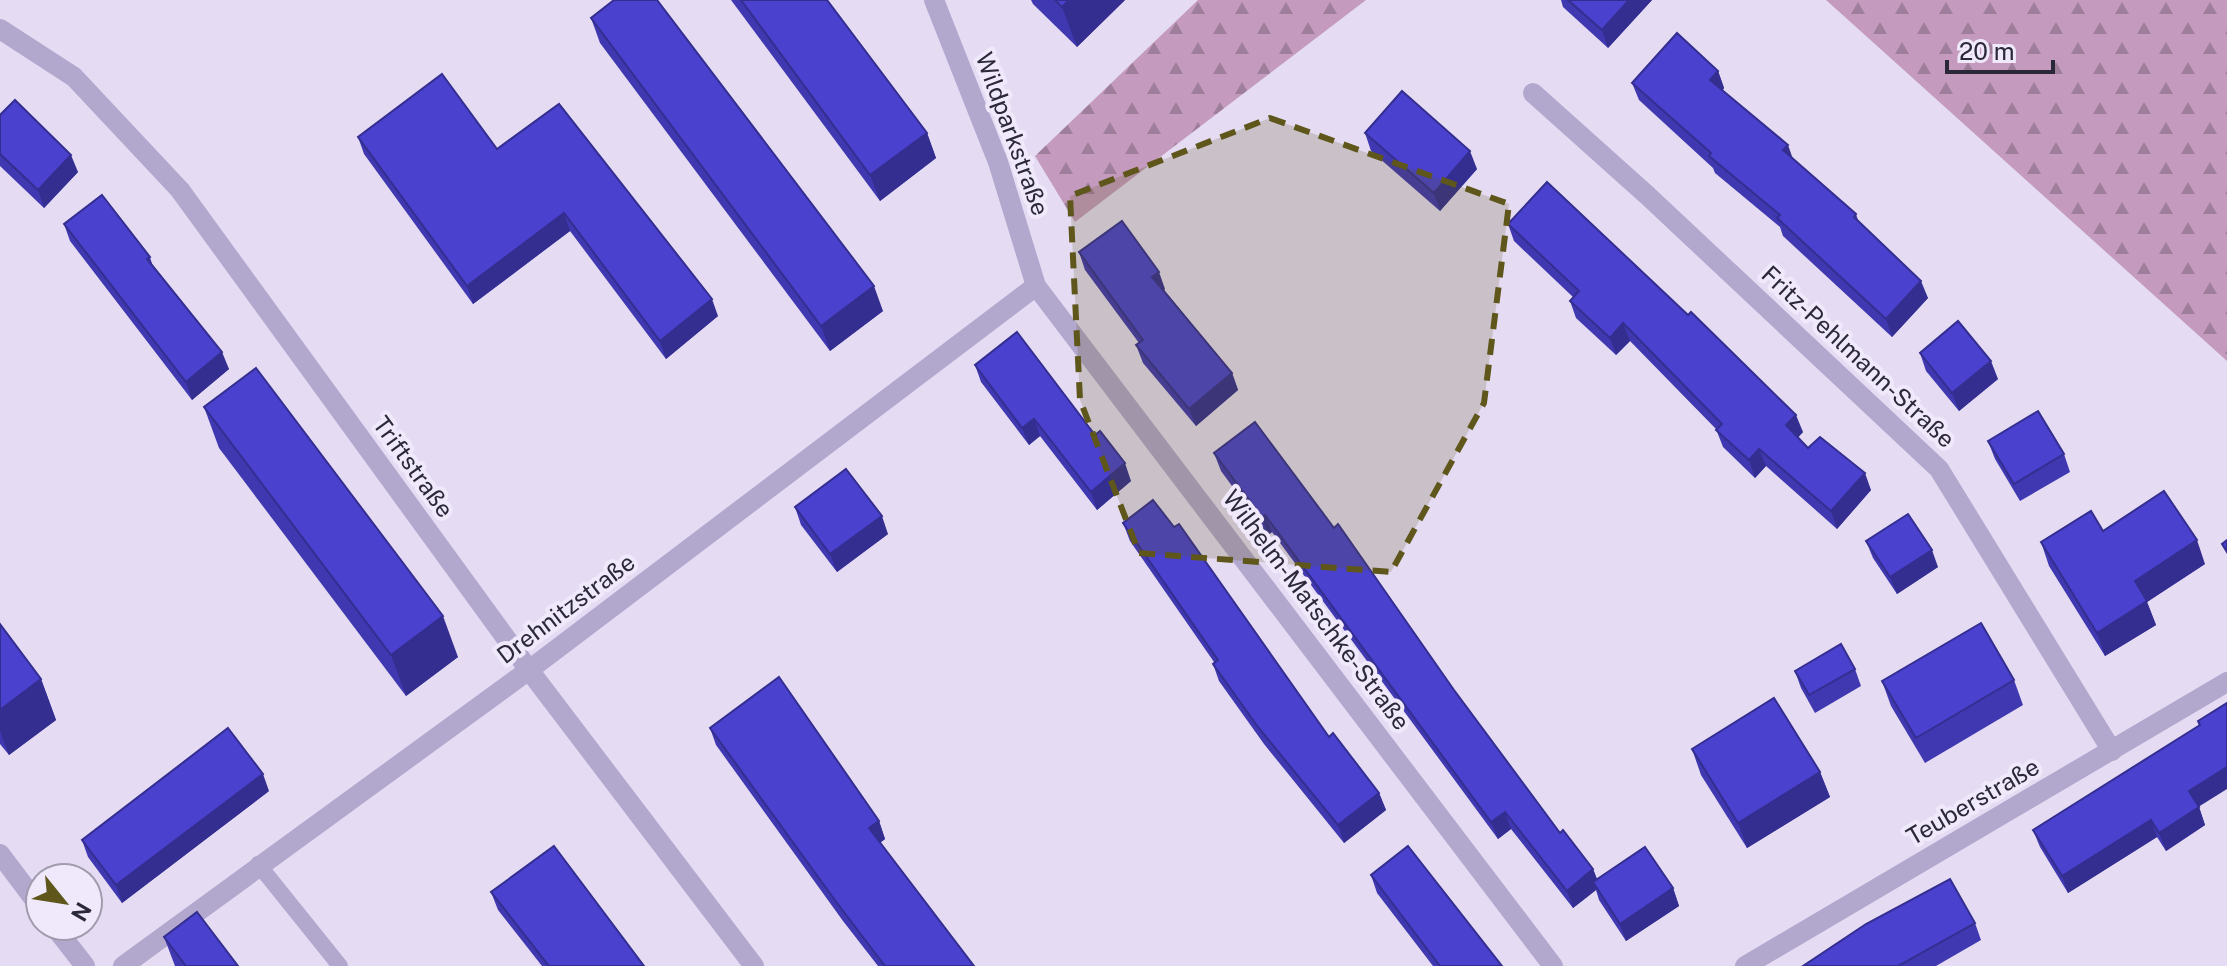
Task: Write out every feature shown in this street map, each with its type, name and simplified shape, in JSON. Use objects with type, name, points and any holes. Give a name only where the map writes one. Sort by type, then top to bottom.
[{"type":"street","name":"Wildparkstraße","points":[[934,0],[998,162],[1036,286]]},
{"type":"street","name":"Triftstraße","points":[[0,29],[74,77],[180,190],[529,670],[754,966]]},
{"type":"street","name":"Fritz-Pehlmann-Straße","points":[[1533,93],[1648,196],[1939,469],[2112,751]]},
{"type":"street","name":"Drehnitzstraße","points":[[123,966],[258,864],[529,670],[1036,286]]},
{"type":"street","name":"Wilhelm-Matschke-Straße","points":[[1036,286],[1553,966]]},
{"type":"street","name":"Teuberstraße","points":[[1745,966],[2227,682]]},
{"type":"street","points":[[0,854],[24,886]]},
{"type":"street","points":[[66,942],[85,966]]},
{"type":"lane","points":[[258,864],[340,966]]},
{"type":"highlighted area","points":[[1270,118],[1509,204],[1484,403],[1391,572],[1139,553],[1080,400],[1070,196]]},
{"type":"green space","points":[[1198,0],[1366,0],[1075,222],[1035,156]]},
{"type":"green space","points":[[1826,0],[2227,0],[2227,361]]},
{"type":"building","points":[[614,0],[657,0],[874,286],[821,326],[591,18]]},
{"type":"building","points":[[741,0],[827,0],[927,133],[870,175]]},
{"type":"building","points":[[1055,0],[1069,0],[1062,7]]},
{"type":"building","points":[[1568,0],[1629,0],[1602,30]]},
{"type":"building","points":[[1677,33],[1718,71],[1710,80],[1788,145],[1783,150],[1856,214],[1854,217],[1921,281],[1886,319],[1777,218],[1780,215],[1709,156],[1711,153],[1632,83]]},
{"type":"building","points":[[442,74],[497,149],[559,104],[712,299],[660,341],[564,213],[467,286],[358,137]]},
{"type":"building","points":[[1402,91],[1470,151],[1434,193],[1365,133]]},
{"type":"building","points":[[15,100],[71,155],[38,190],[0,154],[0,115]]},
{"type":"building","points":[[1547,182],[1688,315],[1691,312],[1796,415],[1786,425],[1808,448],[1820,437],[1865,473],[1831,511],[1759,449],[1749,460],[1716,430],[1722,424],[1623,323],[1610,338],[1570,301],[1579,291],[1508,224]]},
{"type":"building","points":[[102,195],[150,257],[147,259],[222,352],[186,382],[64,224]]},
{"type":"building","points":[[1122,221],[1159,272],[1152,277],[1232,373],[1189,409],[1136,345],[1143,340],[1079,252]]},
{"type":"building","points":[[1958,321],[1991,361],[1952,393],[1920,353]]},
{"type":"building","points":[[1017,332],[1095,435],[1100,431],[1125,463],[1091,492],[1034,419],[1022,428],[975,365]]},
{"type":"building","points":[[256,368],[443,616],[391,655],[204,407]]},
{"type":"building","points":[[2038,411],[2064,454],[2014,484],[1988,441]]},
{"type":"building","points":[[1255,422],[1334,528],[1338,524],[1454,690],[1560,833],[1563,830],[1593,869],[1567,891],[1505,812],[1491,822],[1265,515],[1262,517],[1214,453]]},
{"type":"building","points":[[846,469],[882,516],[830,554],[795,507]]},
{"type":"building","points":[[2164,491],[2197,540],[2135,581],[2147,601],[2097,633],[2041,542],[2091,511],[2103,531]]},
{"type":"building","points":[[1153,500],[1174,527],[1179,524],[1329,737],[1333,733],[1379,793],[1338,825],[1258,727],[1213,664],[1218,660],[1123,523]]},
{"type":"building","points":[[1908,514],[1932,550],[1890,577],[1866,541]]},
{"type":"building","points":[[1981,623],[2014,680],[1916,738],[1882,681]]},
{"type":"building","points":[[0,624],[41,679],[0,710]]},
{"type":"building","points":[[1841,644],[1855,669],[1809,695],[1795,671]]},
{"type":"building","points":[[779,677],[879,821],[869,828],[974,966],[885,966],[710,728]]},
{"type":"building","points":[[1774,698],[1820,772],[1738,823],[1692,749]]},
{"type":"building","points":[[2227,703],[2227,767],[2189,791],[2199,807],[2159,833],[2151,820],[2062,876],[2033,830],[2200,725],[2198,721]]},
{"type":"building","points":[[228,728],[263,774],[116,885],[104,869],[104,862],[99,862],[82,840]]},
{"type":"building","points":[[554,846],[644,966],[549,966],[491,892]]},
{"type":"building","points":[[1408,846],[1502,966],[1440,966],[1371,875]]},
{"type":"building","points":[[1645,847],[1673,888],[1620,924],[1593,882]]},
{"type":"building","points":[[1950,879],[1975,923],[1898,966],[1803,966],[1866,924]]},
{"type":"building","points":[[197,912],[238,966],[186,966],[164,937]]}]
